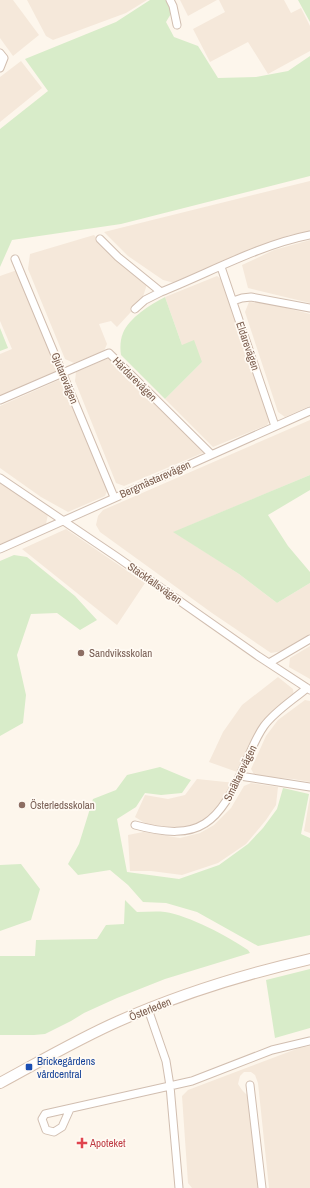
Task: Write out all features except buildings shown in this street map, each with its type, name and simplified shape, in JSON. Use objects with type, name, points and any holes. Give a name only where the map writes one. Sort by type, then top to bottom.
[{"type":"main road","name":"Österleden","points":[[0,1083],[75,1042],[148,1009],[230,980],[266,969],[310,959]]},
{"type":"street","points":[[170,0],[173,6],[177,25]]},
{"type":"street","points":[[0,53],[4,58],[0,68]]},
{"type":"street","points":[[135,308],[145,300],[161,292],[264,248],[310,235]]},
{"type":"street","points":[[100,239],[118,257],[161,292]]},
{"type":"street","name":"Gjutarevägen","points":[[15,259],[114,497]]},
{"type":"street","name":"Eldarevägen","points":[[221,267],[275,426]]},
{"type":"street","points":[[233,301],[251,297],[310,308]]},
{"type":"street","name":"Härdarevägen","points":[[0,400],[109,353],[211,454]]},
{"type":"street","name":"Bergmästarevägen","points":[[0,549],[310,411]]},
{"type":"street","name":"Stackfallsvägen","points":[[0,478],[309,689]]},
{"type":"street","points":[[269,663],[310,639]]},
{"type":"street","name":"Smältarevägen","points":[[135,825],[155,831],[186,831],[200,827],[213,818],[231,796],[257,737],[264,726],[309,689]]},
{"type":"street","points":[[240,776],[310,786]]},
{"type":"street","points":[[148,1009],[166,1061],[170,1086],[179,1188]]},
{"type":"street","points":[[70,1109],[192,1082],[272,1050],[310,1041]]},
{"type":"street","points":[[250,1085],[262,1188]]},
{"type":"shaded area","points":[[0,0],[13,0],[39,35],[13,56],[0,38]]},
{"type":"shaded area","points":[[27,0],[147,0],[126,13],[53,40],[46,36]]},
{"type":"shaded area","points":[[180,0],[217,0],[188,16]]},
{"type":"shaded area","points":[[219,0],[284,0],[291,13],[301,8],[310,26],[310,51],[268,74],[248,42],[210,62],[193,29],[225,12]]},
{"type":"shaded area","points":[[21,61],[42,88],[0,122],[0,77]]},
{"type":"shaded area","points":[[310,181],[310,232],[289,235],[224,264],[175,283],[163,280],[128,256],[104,232]]},
{"type":"shaded area","points":[[94,235],[120,263],[147,284],[142,300],[117,327],[111,321],[99,324],[107,344],[104,351],[74,363],[65,359],[28,269],[30,254]]},
{"type":"shaded area","points":[[310,240],[310,303],[248,288],[242,265],[274,250]]},
{"type":"shaded area","points":[[17,270],[60,367],[58,372],[0,396],[0,354],[12,349],[0,321],[0,276]]},
{"type":"shaded area","points":[[217,276],[224,281],[270,420],[267,425],[213,447],[165,399],[202,362],[182,345],[165,297]]},
{"type":"shaded area","points":[[249,302],[271,304],[310,314],[310,406],[285,417],[278,412],[245,312]]},
{"type":"shaded area","points":[[109,358],[114,361],[205,452],[124,486],[116,483],[75,381],[76,372]]},
{"type":"shaded area","points":[[59,380],[64,381],[109,486],[105,496],[68,512],[41,497],[0,468],[0,406]]},
{"type":"shaded area","points":[[310,420],[310,475],[174,532],[239,574],[277,603],[310,583],[310,635],[282,651],[271,653],[212,613],[100,532],[96,525],[98,516],[103,510]]},
{"type":"shaded area","points":[[0,481],[48,514],[46,524],[0,544]]},
{"type":"shaded area","points":[[66,529],[145,583],[117,625],[22,549]]},
{"type":"shaded area","points":[[310,646],[310,679],[289,667],[290,658]]},
{"type":"shaded area","points":[[278,677],[293,689],[294,698],[270,716],[240,773],[209,762],[223,732],[242,705]]},
{"type":"shaded area","points":[[305,700],[310,701],[310,782],[255,776],[251,769],[266,736],[278,720]]},
{"type":"shaded area","points":[[197,779],[235,783],[228,799],[203,823],[177,829],[163,828],[148,825],[135,817],[145,795],[168,799],[185,795]]},
{"type":"shaded area","points":[[251,783],[278,787],[276,805],[266,820],[246,844],[218,863],[182,875],[151,871],[130,871],[128,835],[143,832],[180,838],[200,833],[214,825],[231,808],[244,786]]},
{"type":"shaded area","points":[[310,796],[310,833],[304,831]]},
{"type":"shaded area","points":[[310,1046],[310,1188],[269,1188],[258,1083],[255,1075],[251,1072],[244,1072],[240,1076],[238,1084],[249,1097],[258,1188],[192,1188],[188,1183],[182,1096],[188,1090],[299,1048]]},
{"type":"green space","points":[[150,0],[166,0],[172,12],[166,22],[174,37],[198,46],[218,78],[256,77],[288,71],[310,56],[310,176],[121,224],[12,240],[0,267],[0,129],[48,91],[25,59],[116,22]]},
{"type":"green space","points":[[298,0],[310,0],[310,22]]},
{"type":"green space","points":[[165,297],[182,345],[194,340],[202,362],[165,399],[121,355],[120,347],[123,333],[130,322],[153,303]]},
{"type":"green space","points":[[0,328],[8,348],[0,351]]},
{"type":"green space","points":[[310,475],[310,490],[268,515],[288,546],[310,572],[310,583],[277,603],[239,574],[173,532]]},
{"type":"green space","points":[[14,555],[27,557],[75,596],[97,620],[80,630],[57,613],[31,614],[17,655],[26,695],[23,723],[0,736],[0,561]]},
{"type":"green space","points":[[160,767],[191,780],[182,793],[161,795],[145,793],[136,807],[117,819],[127,872],[179,879],[219,865],[248,844],[263,828],[277,809],[283,788],[309,794],[301,834],[310,838],[310,935],[258,946],[197,912],[166,903],[143,902],[128,885],[110,870],[78,875],[68,864],[79,844],[93,799],[116,790],[127,775]]},
{"type":"green space","points":[[21,864],[40,889],[31,920],[0,931],[0,865]]},
{"type":"green space","points":[[125,900],[137,912],[165,912],[185,917],[230,939],[248,950],[250,953],[165,979],[84,1013],[45,1034],[0,1035],[0,956],[35,956],[36,940],[97,939],[106,925],[124,924]]},
{"type":"green space","points":[[310,969],[310,1028],[275,1038],[266,980]]},
{"type":"place","name":"Sandviksskolan","points":[[81,653]]},
{"type":"place","name":"Österledsskolan","points":[[22,805]]},
{"type":"place","name":"Brickegårdens vårdcentral","points":[[29,1067]]},
{"type":"place","name":"Apoteket","points":[[82,1143]]}]
